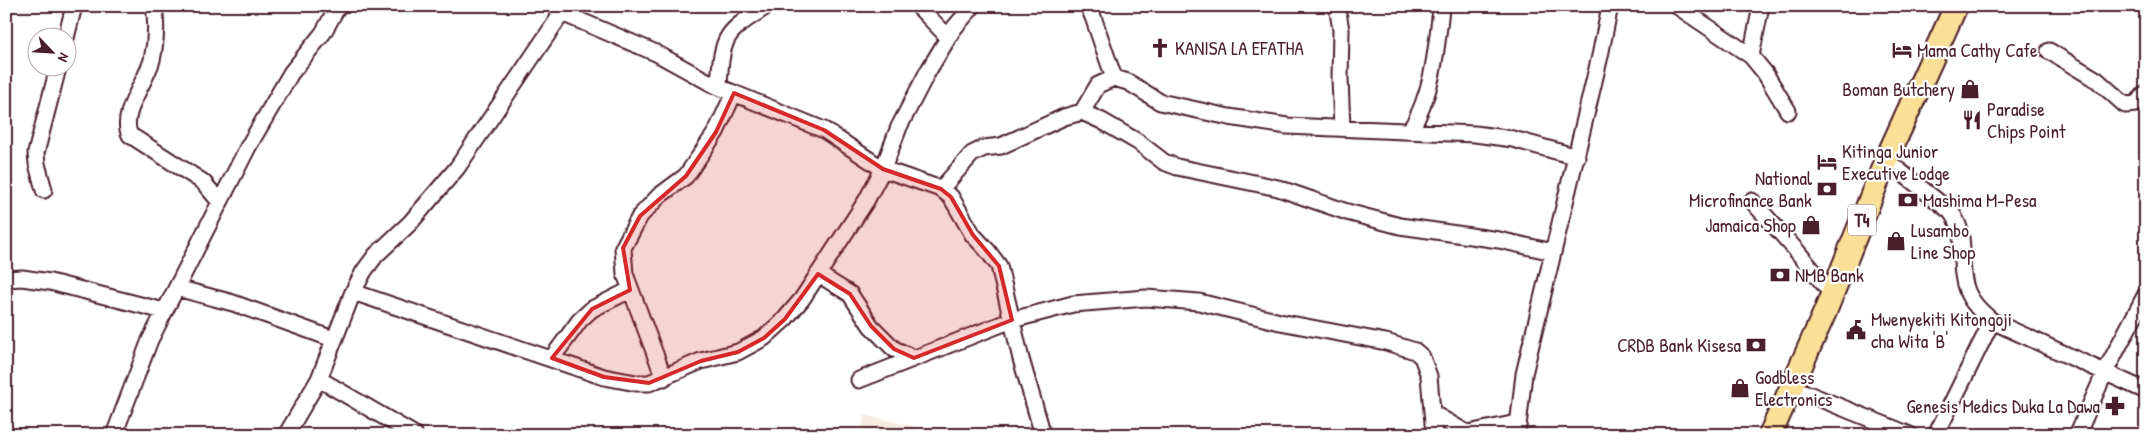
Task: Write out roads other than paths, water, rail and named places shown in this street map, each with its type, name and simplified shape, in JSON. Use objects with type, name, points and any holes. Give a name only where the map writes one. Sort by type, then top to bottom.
[{"type":"highway","name":"T4","points":[[1770,435],[1832,294],[1886,160],[1956,6]]},
{"type":"street","points":[[68,28],[74,6]]},
{"type":"street","points":[[154,6],[156,40],[151,62],[142,87],[129,110],[126,129],[130,135],[203,182],[220,202]]},
{"type":"street","points":[[114,435],[130,390],[164,311],[248,148],[291,73],[323,33],[338,6]]},
{"type":"street","points":[[718,87],[720,66],[727,39],[735,29],[767,6]]},
{"type":"street","points":[[918,6],[948,37]]},
{"type":"street","points":[[353,292],[604,377],[636,383],[649,383],[701,361],[738,352],[764,338],[785,319],[802,299],[862,208],[883,169],[899,127],[948,37],[973,6]]},
{"type":"street","points":[[1088,6],[1114,78]]},
{"type":"street","points":[[1337,6],[1341,30],[1342,128]]},
{"type":"street","points":[[1434,414],[1462,434],[1517,429],[1524,374],[1577,157],[1610,6]]},
{"type":"street","points":[[1676,6],[1751,56],[1765,72],[1788,111]]},
{"type":"street","points":[[1751,56],[1761,6]]},
{"type":"street","points":[[1410,131],[1421,113],[1430,86],[1441,9]]},
{"type":"street","points":[[286,435],[319,379],[353,292],[364,270],[376,255],[410,223],[457,168],[558,10],[656,53],[718,87],[824,130],[883,169],[942,189],[951,197],[973,235],[999,266],[1043,435]]},
{"type":"street","points":[[2049,51],[2097,80],[2125,106],[2136,104],[2146,93]]},
{"type":"street","points":[[44,190],[36,153],[55,78]]},
{"type":"street","points":[[1082,112],[1098,85],[1114,78],[1128,82],[1160,102],[1229,117],[1287,126],[1433,132],[1513,139],[1577,157]]},
{"type":"street","points":[[664,378],[630,290],[625,274],[623,248],[640,216],[659,196],[686,176],[716,132],[734,92]]},
{"type":"street","points":[[942,189],[972,154],[984,148],[1001,146],[1064,117],[1082,112],[1102,121],[1138,142],[1164,162],[1177,168],[1278,188],[1347,212],[1391,224],[1499,240],[1553,252]]},
{"type":"street","points":[[1421,113],[1433,132]]},
{"type":"street","points":[[1886,160],[1952,212],[1962,234],[1962,271],[1967,292],[1976,307],[1992,321],[2146,391]]},
{"type":"street","points":[[1752,201],[1832,294]]},
{"type":"street","points":[[818,274],[850,294],[871,326],[894,348],[914,358]]},
{"type":"street","points":[[6,279],[22,278],[50,282],[164,311]]},
{"type":"street","points":[[177,288],[233,303],[334,339]]},
{"type":"street","points":[[552,358],[580,320],[592,309],[630,290]]},
{"type":"street","points":[[2077,435],[2105,372],[2146,294]]},
{"type":"street","points":[[859,380],[1012,320],[1073,304],[1146,298],[1199,302],[1280,322],[1386,342],[1415,351],[1422,358],[1429,376],[1434,414],[1434,435]]},
{"type":"street","points":[[1936,435],[1992,321]]},
{"type":"street","points":[[319,379],[415,435]]},
{"type":"street","points":[[1791,387],[1910,435]]},
{"type":"place","name":"KANISA LA EFATHA","points":[[1160,48]]},
{"type":"place","name":"Mama Cathy Cafe","points":[[1902,50]]},
{"type":"place","name":"Boman Butchery","points":[[1970,89]]},
{"type":"place","name":"Paradise Chips Point","points":[[1972,120]]},
{"type":"place","name":"Kitinga Junior Executive Lodge","points":[[1827,162]]},
{"type":"place","name":"National Microfinance Bank","points":[[1827,189]]},
{"type":"place","name":"Mashima M-Pesa","points":[[1908,200]]},
{"type":"place","name":"Jamaica Shop","points":[[1811,225]]},
{"type":"place","name":"Lusambo Line Shop","points":[[1896,241]]},
{"type":"place","name":"NMB Bank","points":[[1780,275]]},
{"type":"place","name":"Mwenyekiti Kitongoji cha Wita 'B'","points":[[1856,330]]},
{"type":"place","name":"CRDB Bank Kisesa","points":[[1756,345]]},
{"type":"place","name":"Godbless Electronics","points":[[1740,388]]},
{"type":"place","name":"Genesis Medics Duka La Dawa","points":[[2115,406]]}]
